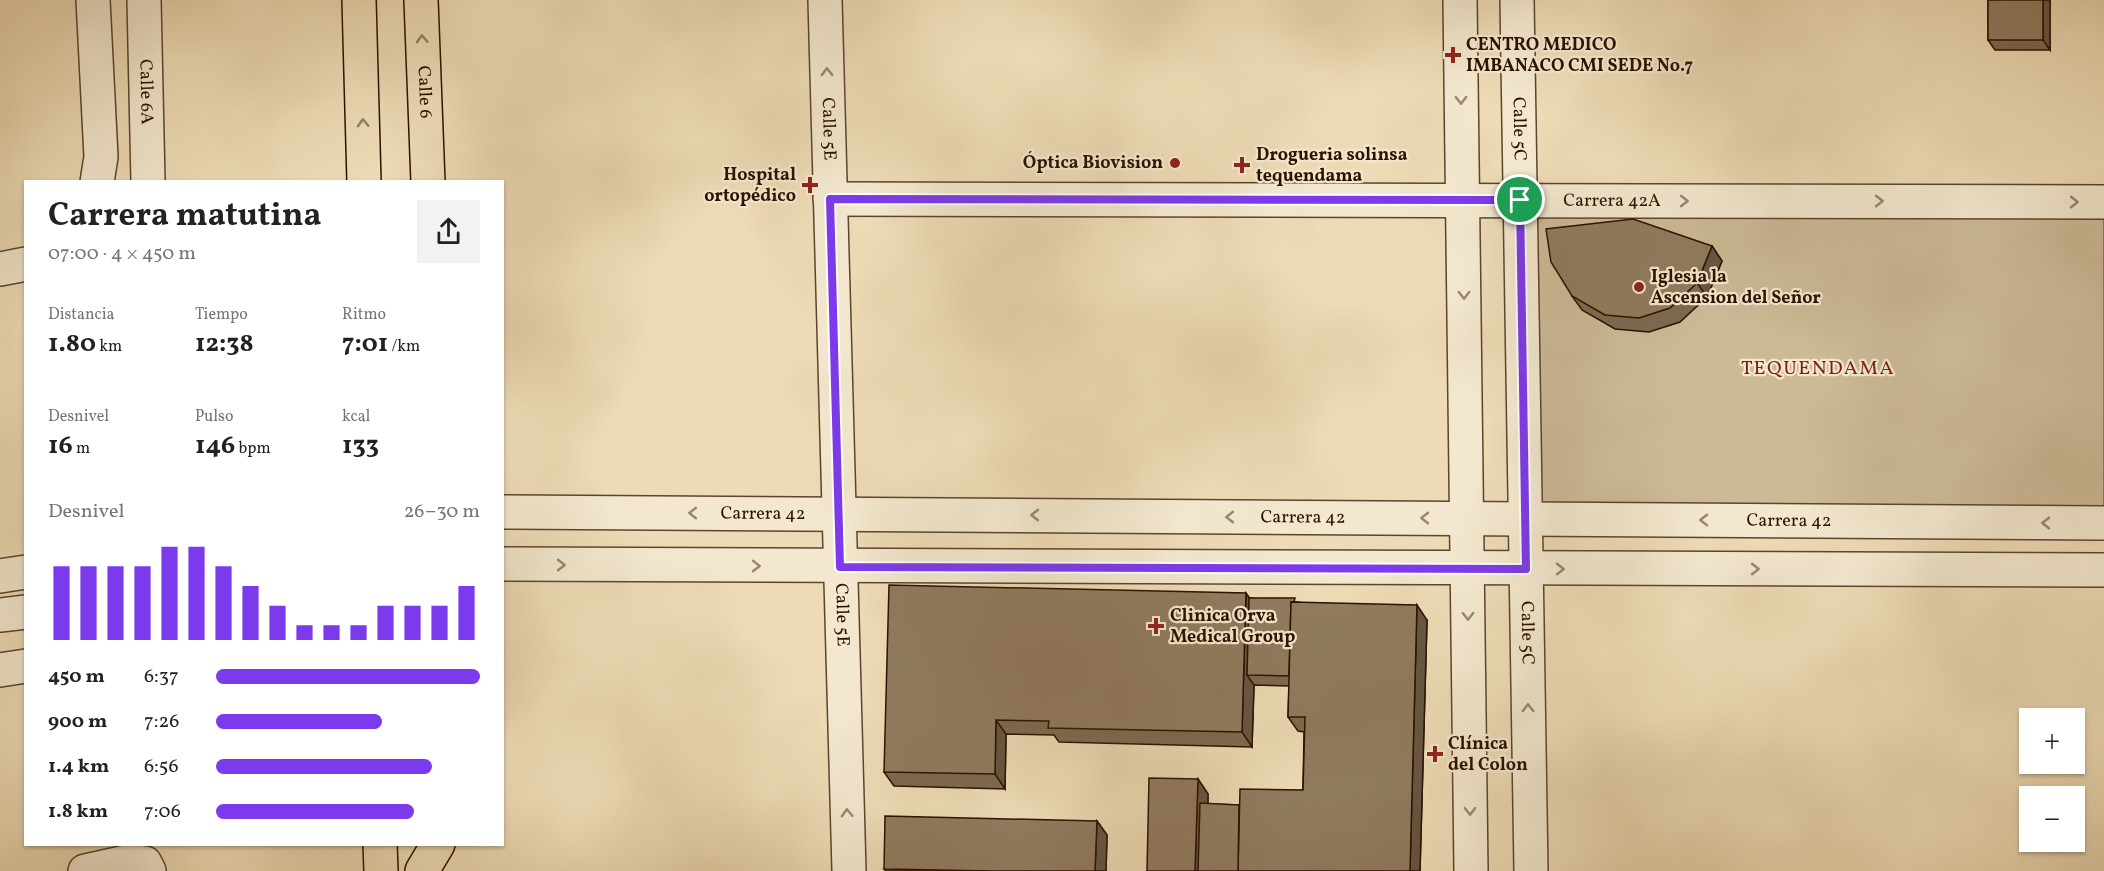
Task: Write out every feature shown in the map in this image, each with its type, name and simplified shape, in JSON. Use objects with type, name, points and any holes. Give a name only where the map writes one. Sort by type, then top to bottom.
[{"type":"main road","points":[[359,0],[364,180]]},
{"type":"main road","name":"Calle 6","points":[[421,0],[428,180]]},
{"type":"main road","points":[[380,846],[381,871]]},
{"type":"main road","points":[[422,871],[437,846]]},
{"type":"main road","points":[[450,846],[451,871]]},
{"type":"street","points":[[93,0],[101,157],[97,180]]},
{"type":"street","name":"Calle 6A","points":[[144,0],[148,180]]},
{"type":"street","name":"Calle 5E","points":[[825,0],[849,871]]},
{"type":"street","points":[[1460,0],[1471,871]]},
{"type":"street","name":"Calle 5C","points":[[1517,0],[1531,871]]},
{"type":"street","name":"Carrera 42A","points":[[830,199],[2104,202]]},
{"type":"street","points":[[0,269],[24,264]]},
{"type":"street","name":"Carrera 42","points":[[504,513],[2104,523]]},
{"type":"street","points":[[504,564],[2104,570]]},
{"type":"street","points":[[0,576],[24,572]]},
{"type":"street","points":[[0,615],[24,612]]},
{"type":"street","points":[[0,670],[24,666]]},
{"type":"street","points":[[85,871],[130,861],[145,863],[149,871]]},
{"type":"shaded area","points":[[1520,200],[2104,202],[2104,523],[1525,519]]},
{"type":"building","points":[[1988,0],[2043,0],[2043,40],[1988,40]]},
{"type":"building","name":"Iglesia la Ascension del Señor","points":[[1633,219],[1712,246],[1697,283],[1670,308],[1639,318],[1605,315],[1572,296],[1551,262],[1546,229]]},
{"type":"building","points":[[889,585],[1246,593],[1242,732],[1048,728],[1049,721],[996,720],[995,774],[884,772]]},
{"type":"building","points":[[1249,598],[1295,598],[1294,602],[1291,602],[1289,676],[1247,675]]},
{"type":"building","points":[[1291,602],[1417,605],[1410,871],[1238,871],[1240,789],[1303,790],[1305,717],[1288,717]]},
{"type":"building","points":[[1149,778],[1198,779],[1195,871],[1147,871]]},
{"type":"building","points":[[1200,803],[1239,805],[1238,871],[1198,871]]},
{"type":"building","points":[[885,816],[1097,821],[1095,871],[884,869]]},
{"type":"place","name":"CENTRO MEDICO IMBANACO CMI SEDE No.7","points":[[1453,55]]},
{"type":"place","name":"Óptica Biovision","points":[[1175,163]]},
{"type":"place","name":"Drogueria solinsa tequendama","points":[[1242,165]]},
{"type":"place","name":"Hospital ortopédico","points":[[810,185]]},
{"type":"place","name":"Iglesia la Ascension del Señor","points":[[1639,287]]},
{"type":"place","name":"Clinica Orva Medical Group","points":[[1156,626]]},
{"type":"place","name":"Clínica del Colon","points":[[1435,754]]},
{"type":"district","name":"TEQUENDAMA","points":[[1818,369]]},
{"type":"route","points":[[830,199],[1520,200],[1526,569],[840,567],[830,199]]}]
